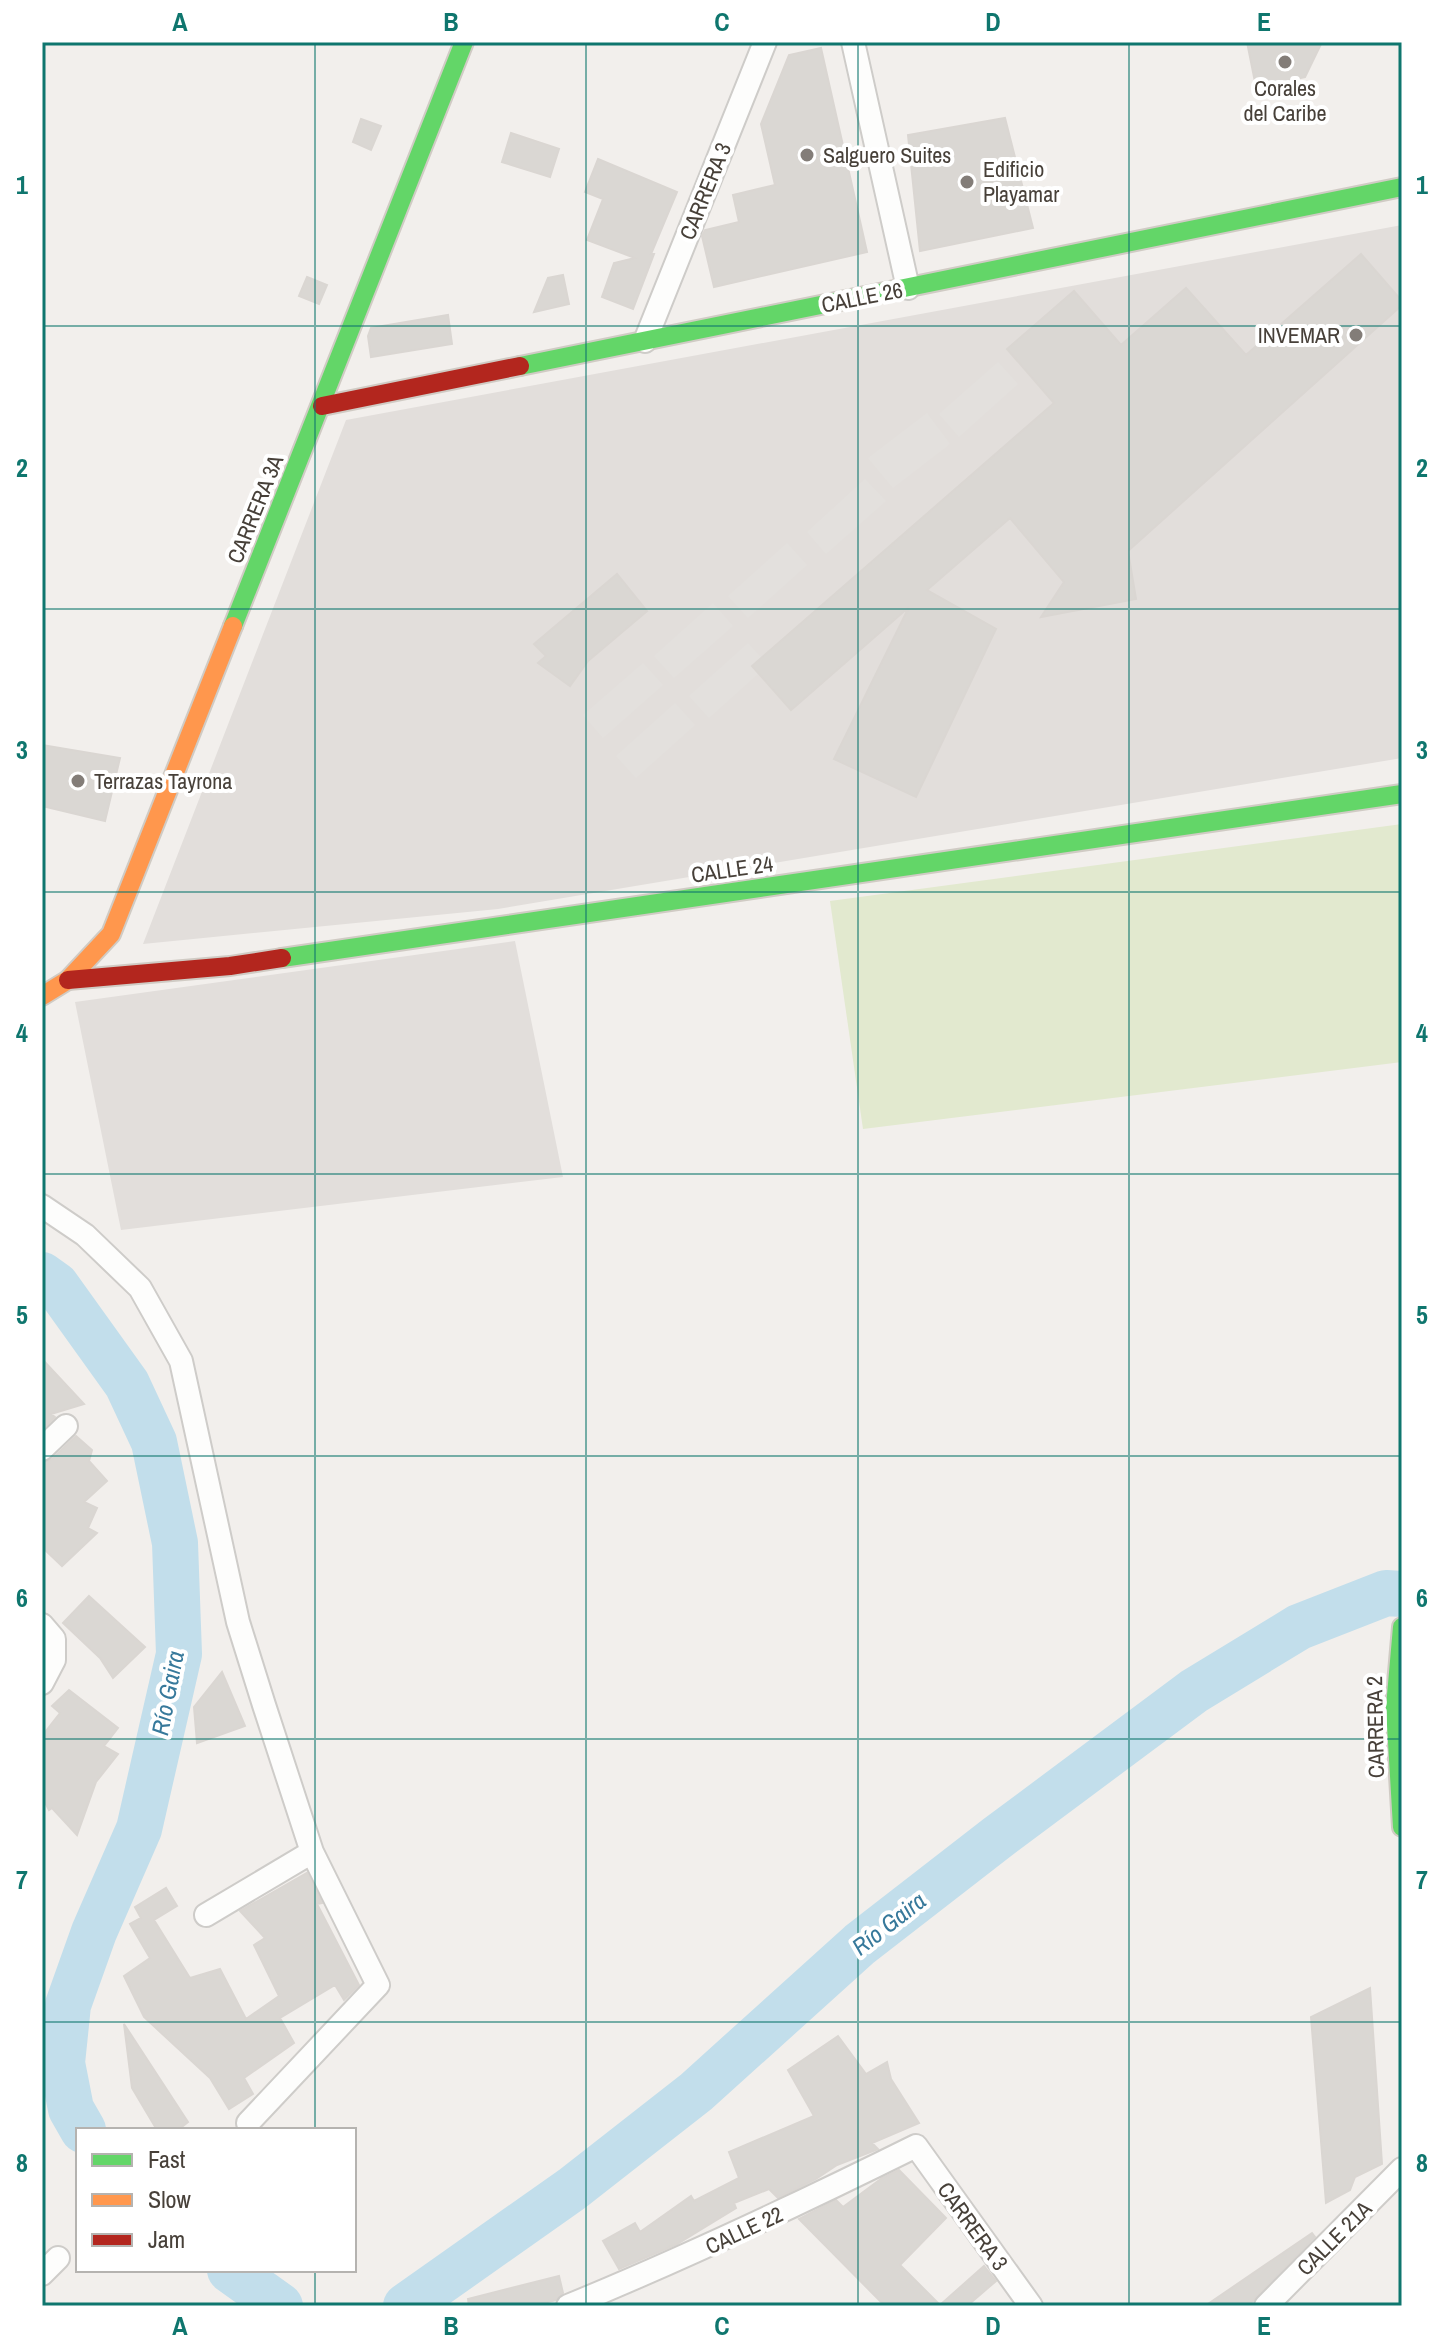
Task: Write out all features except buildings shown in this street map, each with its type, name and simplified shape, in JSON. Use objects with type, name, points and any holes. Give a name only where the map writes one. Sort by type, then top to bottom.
[{"type":"street","name":"CARRERA 3A","points":[[68,980],[111,934],[464,42]]},
{"type":"street","name":"CARRERA 3","points":[[645,341],[765,42]]},
{"type":"street","points":[[853,42],[908,288]]},
{"type":"street","name":"CALLE 26","points":[[322,406],[1402,187]]},
{"type":"street","name":"CALLE 24","points":[[68,980],[230,966],[1402,794]]},
{"type":"street","points":[[42,996],[68,980]]},
{"type":"street","points":[[42,1206],[85,1235],[140,1288],[181,1361],[238,1622],[312,1852],[378,1985],[248,2123]]},
{"type":"street","points":[[42,1449],[66,1426]]},
{"type":"street","name":"CARRERA 2","points":[[1402,1627],[1395,1707],[1402,1827]]},
{"type":"street","points":[[42,1683],[54,1660],[48,1632]]},
{"type":"street","points":[[206,1915],[312,1852]]},
{"type":"street","name":"CARRERA 3","points":[[916,2146],[1031,2306]]},
{"type":"street","name":"CALLE 22","points":[[568,2306],[655,2271],[916,2146]]},
{"type":"street","name":"CALLE 21A","points":[[1266,2306],[1402,2169]]},
{"type":"street","points":[[42,2274],[58,2258]]},
{"type":"shaded area","points":[[1402,225],[1402,758],[498,909],[143,944],[346,420]]},
{"type":"shaded area","points":[[998,362],[1018,384],[959,437],[939,414]]},
{"type":"shaded area","points":[[927,413],[950,444],[893,488],[868,458]]},
{"type":"shaded area","points":[[865,479],[886,501],[826,554],[807,532]]},
{"type":"shaded area","points":[[787,543],[807,565],[748,618],[728,596]]},
{"type":"shaded area","points":[[713,603],[733,626],[674,678],[654,656]]},
{"type":"shaded area","points":[[748,643],[768,665],[709,718],[689,696]]},
{"type":"shaded area","points":[[643,663],[663,685],[603,738],[583,715]]},
{"type":"shaded area","points":[[675,703],[695,725],[636,778],[616,756]]},
{"type":"shaded area","points":[[515,941],[563,1177],[121,1230],[75,1002]]},
{"type":"green space","points":[[1402,824],[1402,1062],[863,1129],[830,901]]},
{"type":"waterway","name":"Río Gaira","points":[[42,1275],[56,1285],[127,1384],[154,1442],[175,1543],[179,1654],[139,1829],[94,1932],[68,2005],[62,2063],[71,2109],[82,2128]]},
{"type":"waterway","name":"Río Gaira","points":[[406,2306],[572,2189],[696,2092],[860,1944],[1194,1691],[1299,1627],[1386,1593],[1402,1594]]},
{"type":"waterway","name":"Río Gaira","points":[[233,2272],[280,2306]]},
{"type":"traffic: fast","points":[[233,626],[464,42]]},
{"type":"traffic: fast","points":[[520,366],[1402,187]]},
{"type":"traffic: fast","points":[[282,958],[1402,794]]},
{"type":"traffic: fast","points":[[1402,1627],[1395,1707],[1402,1827]]},
{"type":"traffic: slow","points":[[42,996],[68,980],[111,934],[233,626]]},
{"type":"traffic: jam","points":[[322,406],[520,366]]},
{"type":"traffic: jam","points":[[68,980],[230,966],[282,958]]},
{"type":"place","name":"Corales del Caribe","points":[[1285,62]]},
{"type":"place","name":"Salguero Suites","points":[[807,155]]},
{"type":"place","name":"Edificio Playamar","points":[[967,182]]},
{"type":"place","name":"INVEMAR","points":[[1356,335]]},
{"type":"place","name":"Terrazas Tayrona","points":[[78,781]]}]
